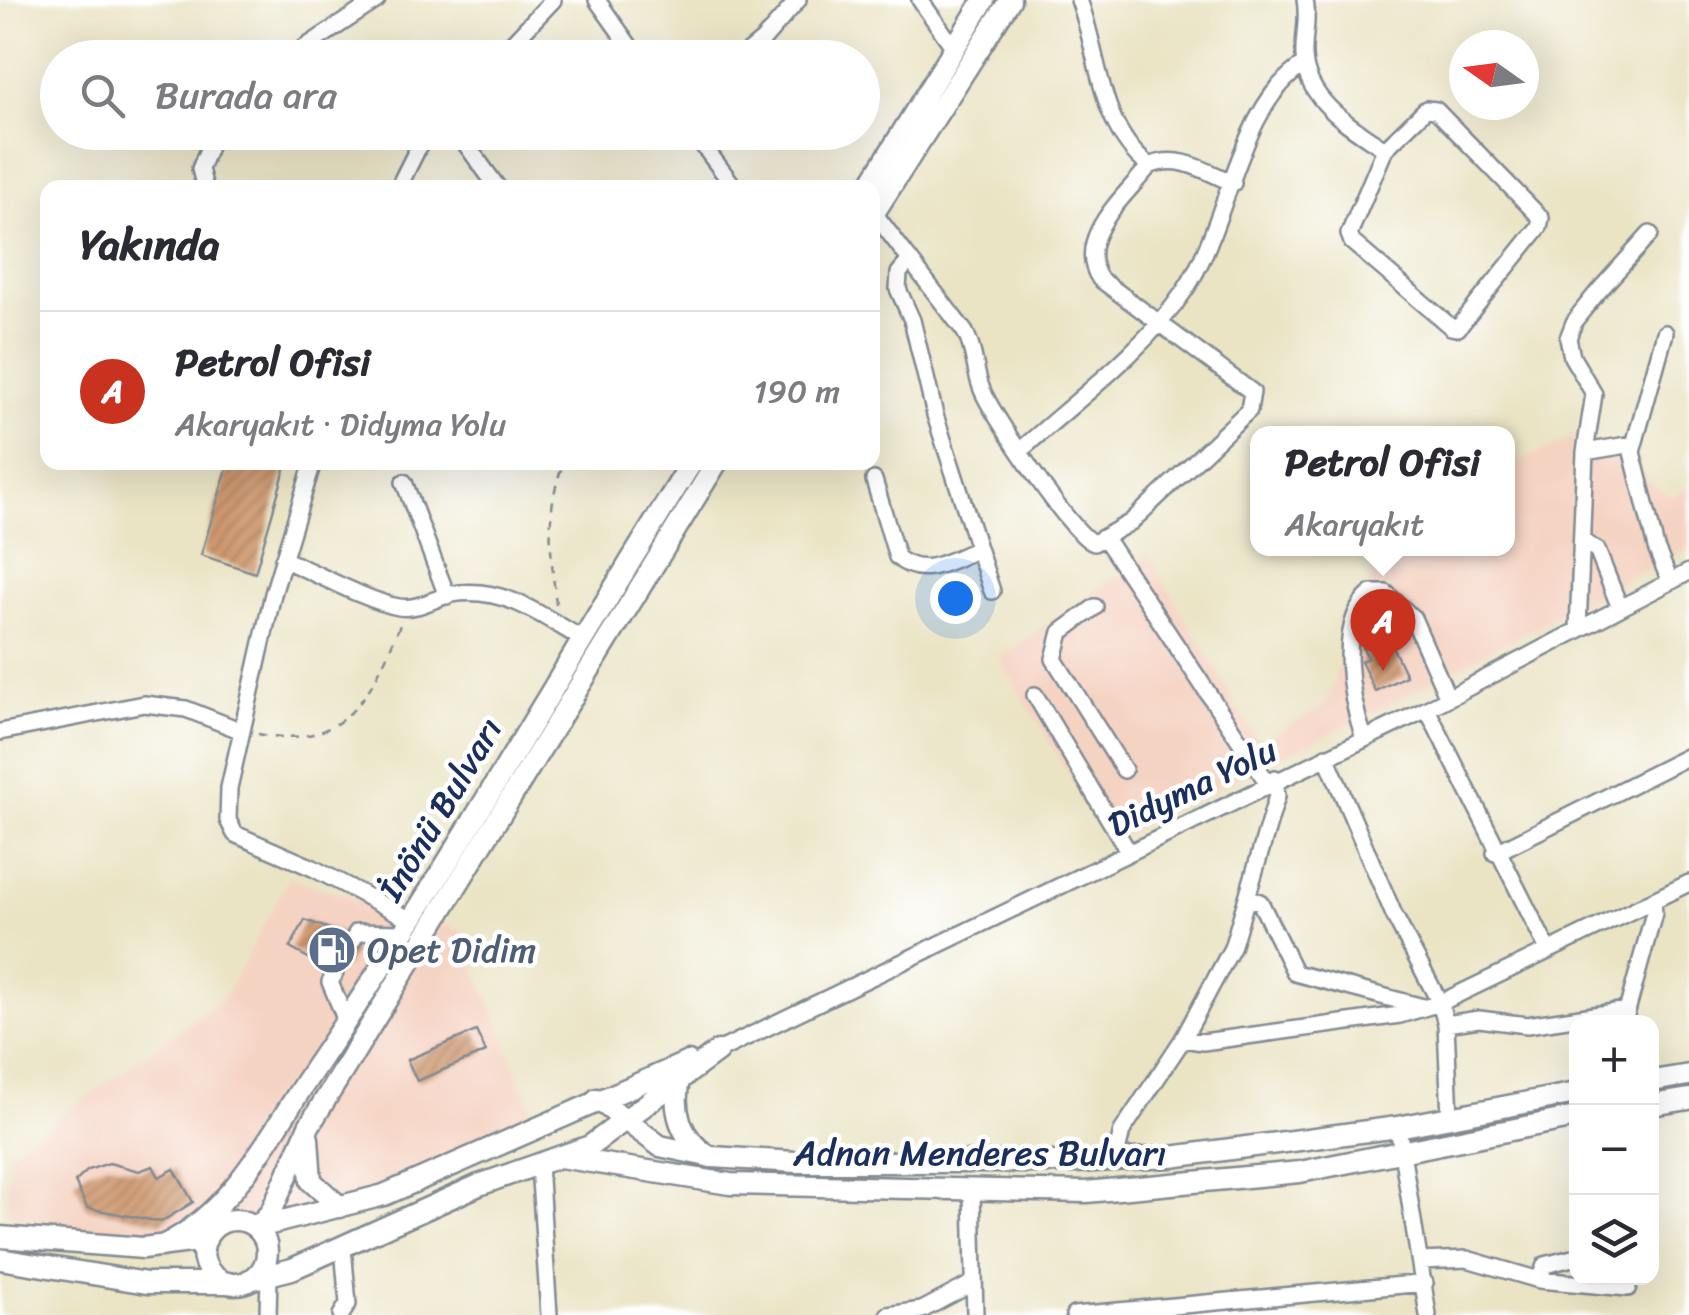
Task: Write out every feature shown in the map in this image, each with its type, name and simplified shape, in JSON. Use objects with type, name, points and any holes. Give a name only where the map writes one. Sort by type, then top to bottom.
[{"type":"main road","points":[[873,180],[984,0]]},
{"type":"main road","points":[[880,206],[1010,0]]},
{"type":"main road","name":"İnönü Bulvarı","points":[[236,1184],[407,926],[687,470]]},
{"type":"main road","name":"İnönü Bulvarı","points":[[256,1228],[272,1212],[309,1126],[712,470]]},
{"type":"main road","points":[[0,1260],[147,1283],[249,1280],[343,1248],[479,1185],[590,1146],[718,1051]]},
{"type":"main road","points":[[223,1222],[240,1220],[256,1228],[384,1195],[596,1099],[718,1051]]},
{"type":"main road","points":[[1659,1081],[1689,1075]]},
{"type":"main road","points":[[680,1077],[675,1108],[681,1124],[696,1148],[712,1158]]},
{"type":"main road","name":"Adnan Menderes Bulvarı","points":[[596,1099],[660,1146],[712,1158],[796,1162],[1171,1157],[1398,1127],[1569,1094]]},
{"type":"main road","points":[[1658,1105],[1689,1100]]},
{"type":"main road","name":"Adnan Menderes Bulvarı","points":[[560,1157],[730,1184],[1086,1192],[1218,1183],[1300,1172],[1569,1118]]},
{"type":"main road","points":[[550,1122],[548,1143],[560,1157]]},
{"type":"main road","points":[[309,1126],[307,1164],[311,1182],[340,1208]]},
{"type":"main road","points":[[0,1236],[121,1248],[206,1240],[223,1222],[236,1184]]},
{"type":"main road","points":[[162,1246],[190,1232],[236,1184]]},
{"type":"main road","points":[[249,1280],[266,1256],[256,1228]]},
{"type":"main road","points":[[206,1240],[207,1267],[249,1280]]},
{"type":"street","points":[[317,40],[377,0]]},
{"type":"street","points":[[515,40],[553,0]]},
{"type":"street","points":[[597,0],[625,40]]},
{"type":"street","points":[[763,40],[798,0]]},
{"type":"street","points":[[920,0],[954,48]]},
{"type":"street","points":[[1079,0],[1101,88],[1120,132],[1149,166]]},
{"type":"street","points":[[1305,0],[1304,64],[1318,97],[1385,149]]},
{"type":"street","points":[[1021,450],[1160,321],[1187,288],[1274,90],[1304,64]]},
{"type":"street","points":[[1436,110],[1540,214],[1538,226],[1462,327],[1451,326],[1350,238],[1350,227],[1385,149],[1417,113],[1436,110]]},
{"type":"street","points":[[203,180],[200,169],[208,150]]},
{"type":"street","points":[[402,180],[417,150]]},
{"type":"street","points":[[470,150],[492,180]]},
{"type":"street","points":[[706,150],[729,180]]},
{"type":"street","points":[[880,222],[965,332],[975,353],[982,391],[1053,502],[1084,540],[1094,543],[1131,522],[1249,410],[1252,392],[1100,279],[1091,254],[1094,236],[1149,166],[1167,160],[1184,162],[1233,183]]},
{"type":"street","points":[[1578,630],[1585,452],[1594,394],[1572,357],[1571,328],[1650,234]]},
{"type":"street","points":[[910,260],[899,273],[898,288],[912,320],[935,416],[992,591]]},
{"type":"street","points":[[1665,334],[1633,444],[1633,460],[1646,496],[1656,548],[1670,582]]},
{"type":"street","points":[[1585,452],[1633,444]]},
{"type":"street","points":[[311,470],[283,559],[242,731],[229,788],[228,820],[235,834],[314,868],[407,926]]},
{"type":"street","points":[[874,480],[897,557],[904,562],[934,567],[978,548]]},
{"type":"street","points":[[404,482],[447,596]]},
{"type":"street","points":[[1106,538],[1271,780],[1277,796],[1232,948],[1183,1040],[1122,1131],[1115,1160]]},
{"type":"street","points":[[1582,541],[1597,550],[1620,608]]},
{"type":"street","points":[[283,559],[406,606],[447,596],[488,594],[524,604],[582,639]]},
{"type":"street","name":"Didyma Yolu","points":[[718,1051],[1271,780],[1426,709],[1689,572]]},
{"type":"street","points":[[1364,738],[1355,707],[1351,647],[1357,612],[1372,593],[1386,593],[1409,612],[1448,698]]},
{"type":"street","points":[[1095,607],[1061,632],[1054,650],[1056,668],[1124,770]]},
{"type":"street","points":[[1034,695],[1128,851]]},
{"type":"street","points":[[0,732],[144,704],[186,709],[242,731]]},
{"type":"street","points":[[1052,725],[1081,705]]},
{"type":"street","points":[[1426,709],[1548,950]]},
{"type":"street","points":[[1326,756],[1431,1005],[1446,1024],[1450,1116]]},
{"type":"street","points":[[1496,853],[1689,756]]},
{"type":"street","points":[[1183,1040],[1219,1040],[1400,1015],[1431,1005],[1689,883]]},
{"type":"street","points":[[1248,898],[1260,902],[1295,974],[1431,1005]]},
{"type":"street","points":[[1626,1015],[1654,913],[1652,902]]},
{"type":"street","points":[[353,940],[357,932],[407,926]]},
{"type":"street","points":[[335,973],[330,982],[346,1021]]},
{"type":"street","points":[[1446,1024],[1479,1020],[1527,1025],[1569,1021]]},
{"type":"street","points":[[1398,1127],[1428,1315]]},
{"type":"street","points":[[539,1164],[549,1315]]},
{"type":"street","points":[[972,1192],[974,1315]]},
{"type":"street","points":[[341,1315],[348,1304],[343,1248]]},
{"type":"street","points":[[1422,1261],[1467,1259],[1539,1280],[1628,1288]]},
{"type":"street","points":[[1539,1280],[1545,1265],[1569,1260]]},
{"type":"street","points":[[249,1280],[268,1315]]},
{"type":"street","points":[[888,1315],[922,1310],[973,1283]]},
{"type":"street","points":[[1074,1315],[1183,1310],[1425,1283]]},
{"type":"path","points":[[558,625],[548,532],[552,492],[561,470]]},
{"type":"path","points":[[242,731],[298,740],[330,730],[370,686],[406,606]]},
{"type":"shaded area","points":[[1581,433],[1671,497],[1689,487],[1689,547],[1374,712],[1108,841],[999,658],[1148,553],[1259,744],[1326,704],[1379,556],[1515,556],[1515,464]]},
{"type":"shaded area","points":[[289,878],[461,930],[532,1110],[384,1195],[162,1246],[7,1214],[9,1153],[224,998]]},
{"type":"building","points":[[227,470],[285,470],[255,573],[201,555]]},
{"type":"building","points":[[1382,639],[1387,649],[1392,646],[1406,676],[1375,691],[1361,661],[1368,658],[1363,648]]},
{"type":"building","points":[[305,920],[343,934],[344,947],[355,951],[345,968],[336,962],[325,967],[290,948]]},
{"type":"building","points":[[476,1031],[486,1052],[417,1081],[407,1060]]},
{"type":"building","points":[[109,1163],[139,1171],[153,1166],[159,1177],[174,1169],[193,1202],[161,1222],[87,1208],[75,1182],[88,1170]]},
{"type":"tunnel","points":[[335,973],[353,940]]},
{"type":"place","name":"Petrol Ofisi","points":[[1383,671]]},
{"type":"place","name":"Opet Didim","points":[[332,950]]}]
